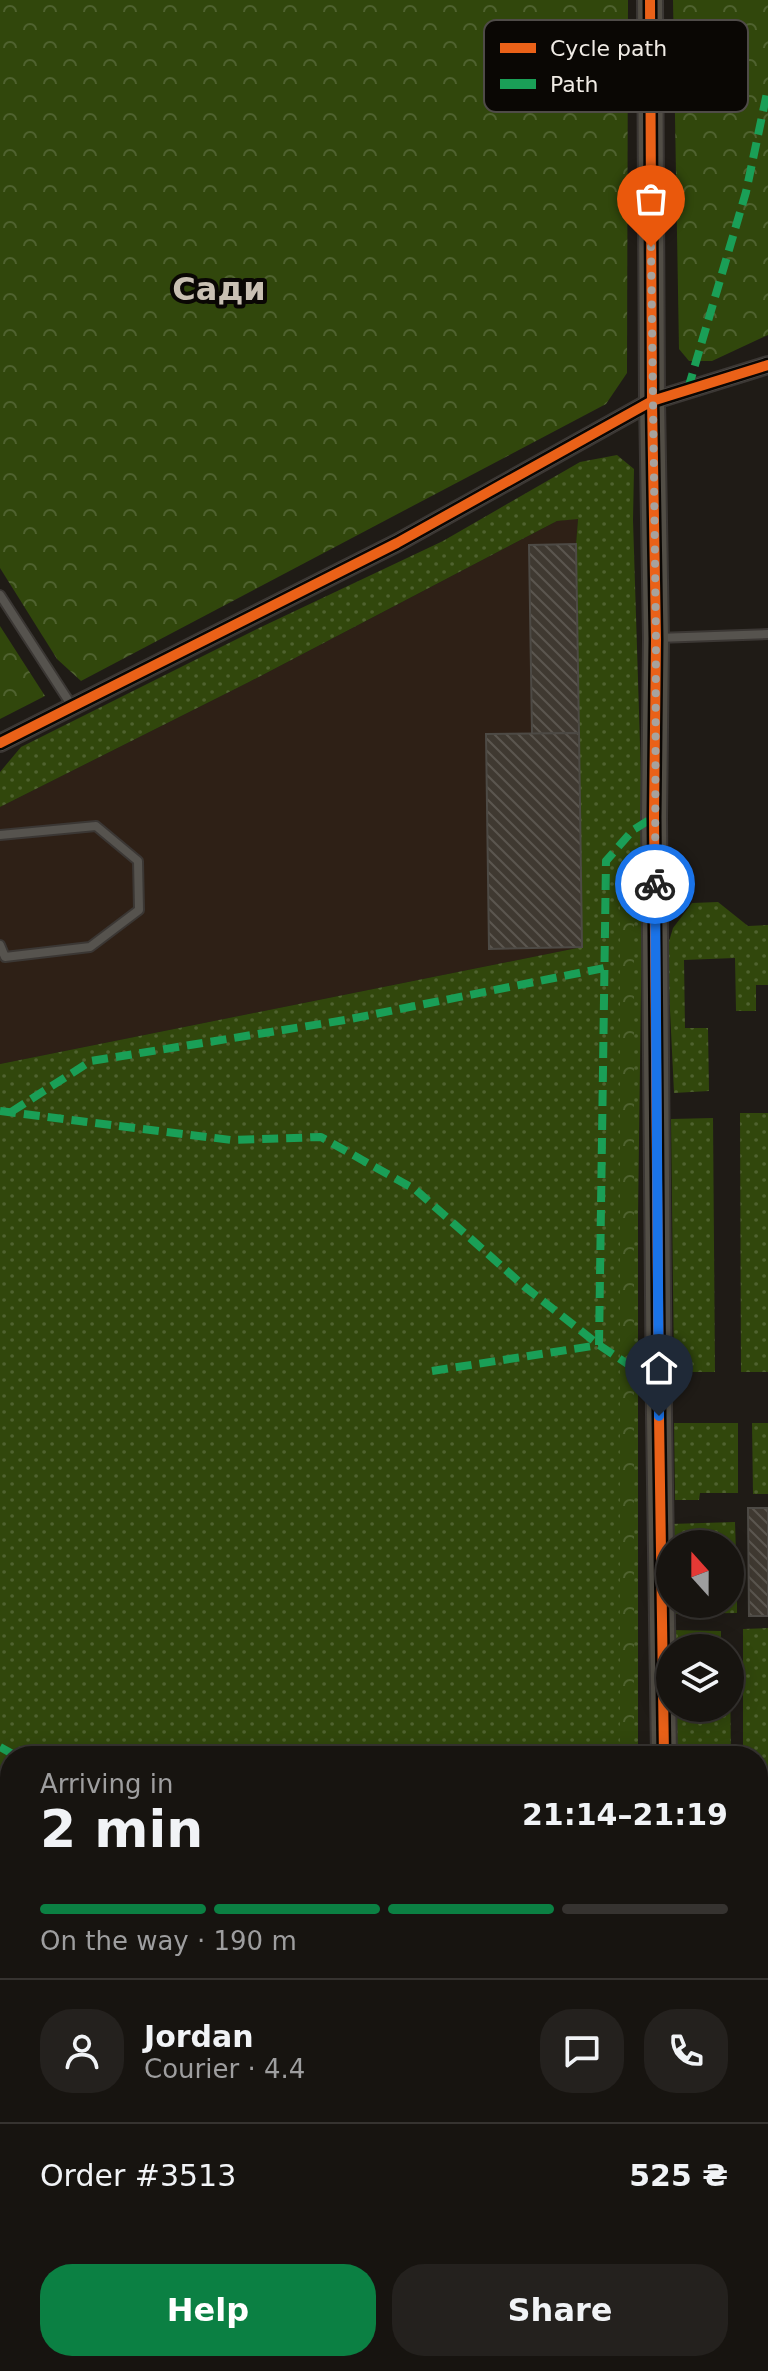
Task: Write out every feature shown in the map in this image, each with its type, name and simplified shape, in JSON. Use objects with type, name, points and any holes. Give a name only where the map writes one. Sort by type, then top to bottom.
[{"type":"street","points":[[650,0],[650,20]]},
{"type":"street","points":[[651,112],[664,1746]]},
{"type":"street","points":[[0,743],[397,543],[652,401],[768,365]]},
{"type":"lane","points":[[0,595],[72,706]]},
{"type":"lane","points":[[656,639],[768,634]]},
{"type":"lane","points":[[0,835],[96,826],[138,861],[139,910],[90,947],[5,957],[0,945]]},
{"type":"shaded area","points":[[578,518],[582,947],[0,1064],[0,807],[249,682],[557,521]]},
{"type":"green space","points":[[0,0],[628,0],[628,20],[484,20],[484,112],[628,112],[627,373],[606,404],[81,681],[57,659],[0,568]]},
{"type":"green space","points":[[673,0],[768,0],[768,335],[712,361],[689,361],[679,349],[675,112],[748,112],[748,20],[673,20]]},
{"type":"green space","points":[[617,455],[634,469],[643,840],[638,1217],[638,1746],[0,1746],[0,1064],[582,947],[578,519],[557,521],[249,682],[0,807],[0,772],[21,747],[259,628],[443,541],[580,462]]},
{"type":"green space","points":[[0,626],[45,696],[0,719]]},
{"type":"green space","points":[[634,857],[634,1746],[620,1746],[620,869]]},
{"type":"green space","points":[[718,902],[748,926],[768,925],[768,985],[756,985],[756,1011],[736,1011],[735,958],[684,960],[685,1028],[708,1028],[709,1091],[674,1093],[667,948],[673,928],[692,903]]},
{"type":"green space","points":[[740,1113],[768,1113],[768,1372],[741,1372]]},
{"type":"green space","points":[[713,1118],[715,1372],[674,1372],[671,1119]]},
{"type":"green space","points":[[674,1423],[738,1423],[738,1493],[700,1493],[699,1500],[675,1500]]},
{"type":"green space","points":[[752,1423],[768,1423],[768,1494],[753,1494]]},
{"type":"green space","points":[[735,1522],[735,1530],[670,1530],[670,1524]]},
{"type":"green space","points":[[768,1628],[768,1746],[743,1746],[743,1629]]},
{"type":"green space","points":[[673,1630],[721,1631],[721,1634],[673,1634]]},
{"type":"green space","points":[[673,1722],[731,1722],[731,1746],[674,1746]]},
{"type":"building","points":[[576,544],[579,733],[532,734],[529,545]]},
{"type":"building","points":[[579,733],[582,947],[489,949],[486,734]]},
{"type":"building","points":[[748,1508],[768,1508],[768,1616],[749,1616]]},
{"type":"marked path","points":[[688,389],[746,192],[768,88]]},
{"type":"marked path","points":[[432,1371],[599,1345],[606,861],[633,830],[654,817]]},
{"type":"marked path","points":[[11,1112],[91,1061],[345,1020],[604,968]]},
{"type":"marked path","points":[[0,1111],[231,1140],[321,1137],[416,1190],[525,1287],[599,1345],[659,1385]]},
{"type":"cycle path","points":[[650,0],[650,20]]},
{"type":"cycle path","points":[[651,112],[664,1746]]},
{"type":"cycle path","points":[[0,743],[397,543],[652,401],[768,365]]},
{"type":"way so far","points":[[651,247],[656,639],[655,884]]},
{"type":"district","name":"Сади","points":[[219,289]]},
{"type":"route","points":[[655,884],[659,1416]]}]
